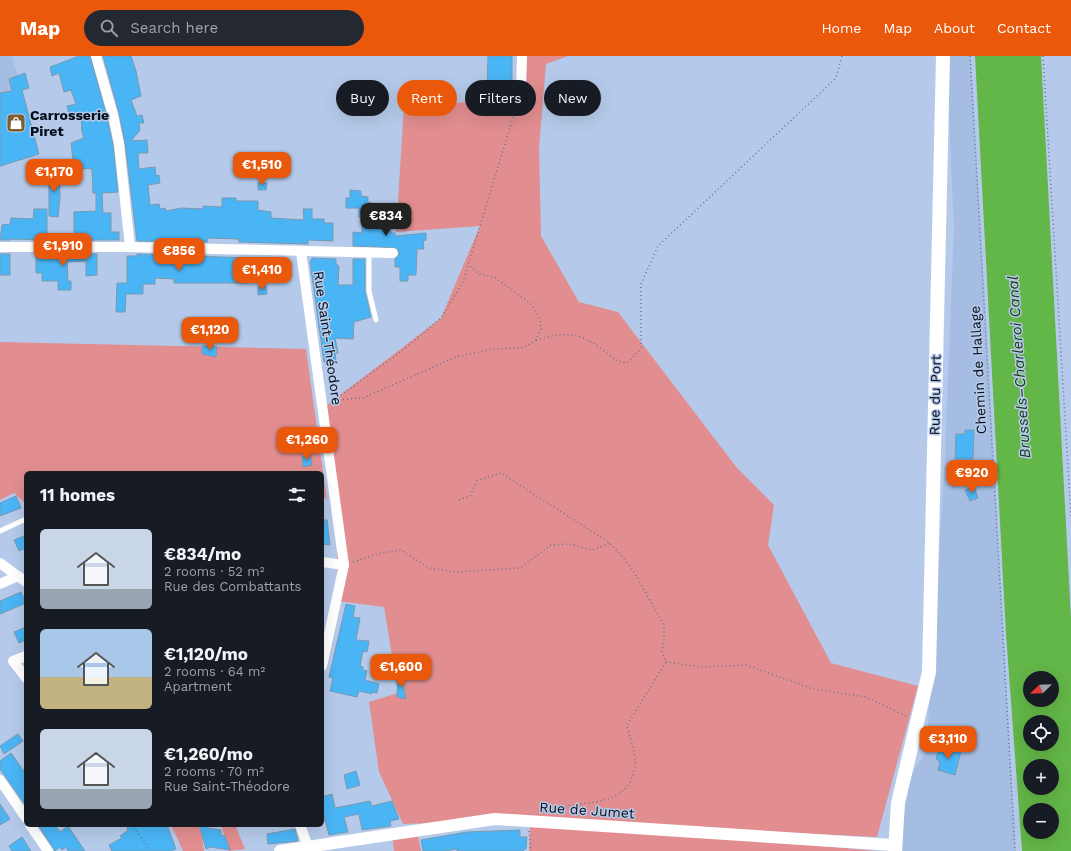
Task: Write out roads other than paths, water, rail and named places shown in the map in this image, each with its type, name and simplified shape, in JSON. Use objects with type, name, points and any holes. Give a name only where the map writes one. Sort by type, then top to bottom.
[{"type":"main road","name":"Rue du Port","points":[[894,848],[898,804],[929,672],[943,56]]},
{"type":"street","points":[[96,56],[113,115],[119,144],[130,247]]},
{"type":"street","points":[[521,80],[522,56]]},
{"type":"street","points":[[0,247],[130,247],[393,253]]},
{"type":"street","name":"Rue Saint-Théodore","points":[[301,252],[344,562],[324,657]]},
{"type":"street","points":[[324,562],[344,562]]},
{"type":"street","points":[[0,563],[22,579]]},
{"type":"street","points":[[0,584],[22,579]]},
{"type":"street","points":[[24,657],[13,661],[24,675]]},
{"type":"street","points":[[0,780],[24,815]]},
{"type":"street","name":"Rue de Jumet","points":[[280,851],[495,819],[894,848]]},
{"type":"street","points":[[31,827],[48,851]]},
{"type":"street","points":[[301,827],[308,847]]},
{"type":"lane","points":[[369,253],[369,291],[376,320]]},
{"type":"lane","points":[[0,531],[24,520]]},
{"type":"water","name":"Brussels–Charleroi Canal","points":[[975,56],[1041,56],[1071,619],[1071,851],[1022,851],[1006,634]]},
{"type":"place","name":"Carrosserie Piret","points":[[16,123]]}]
